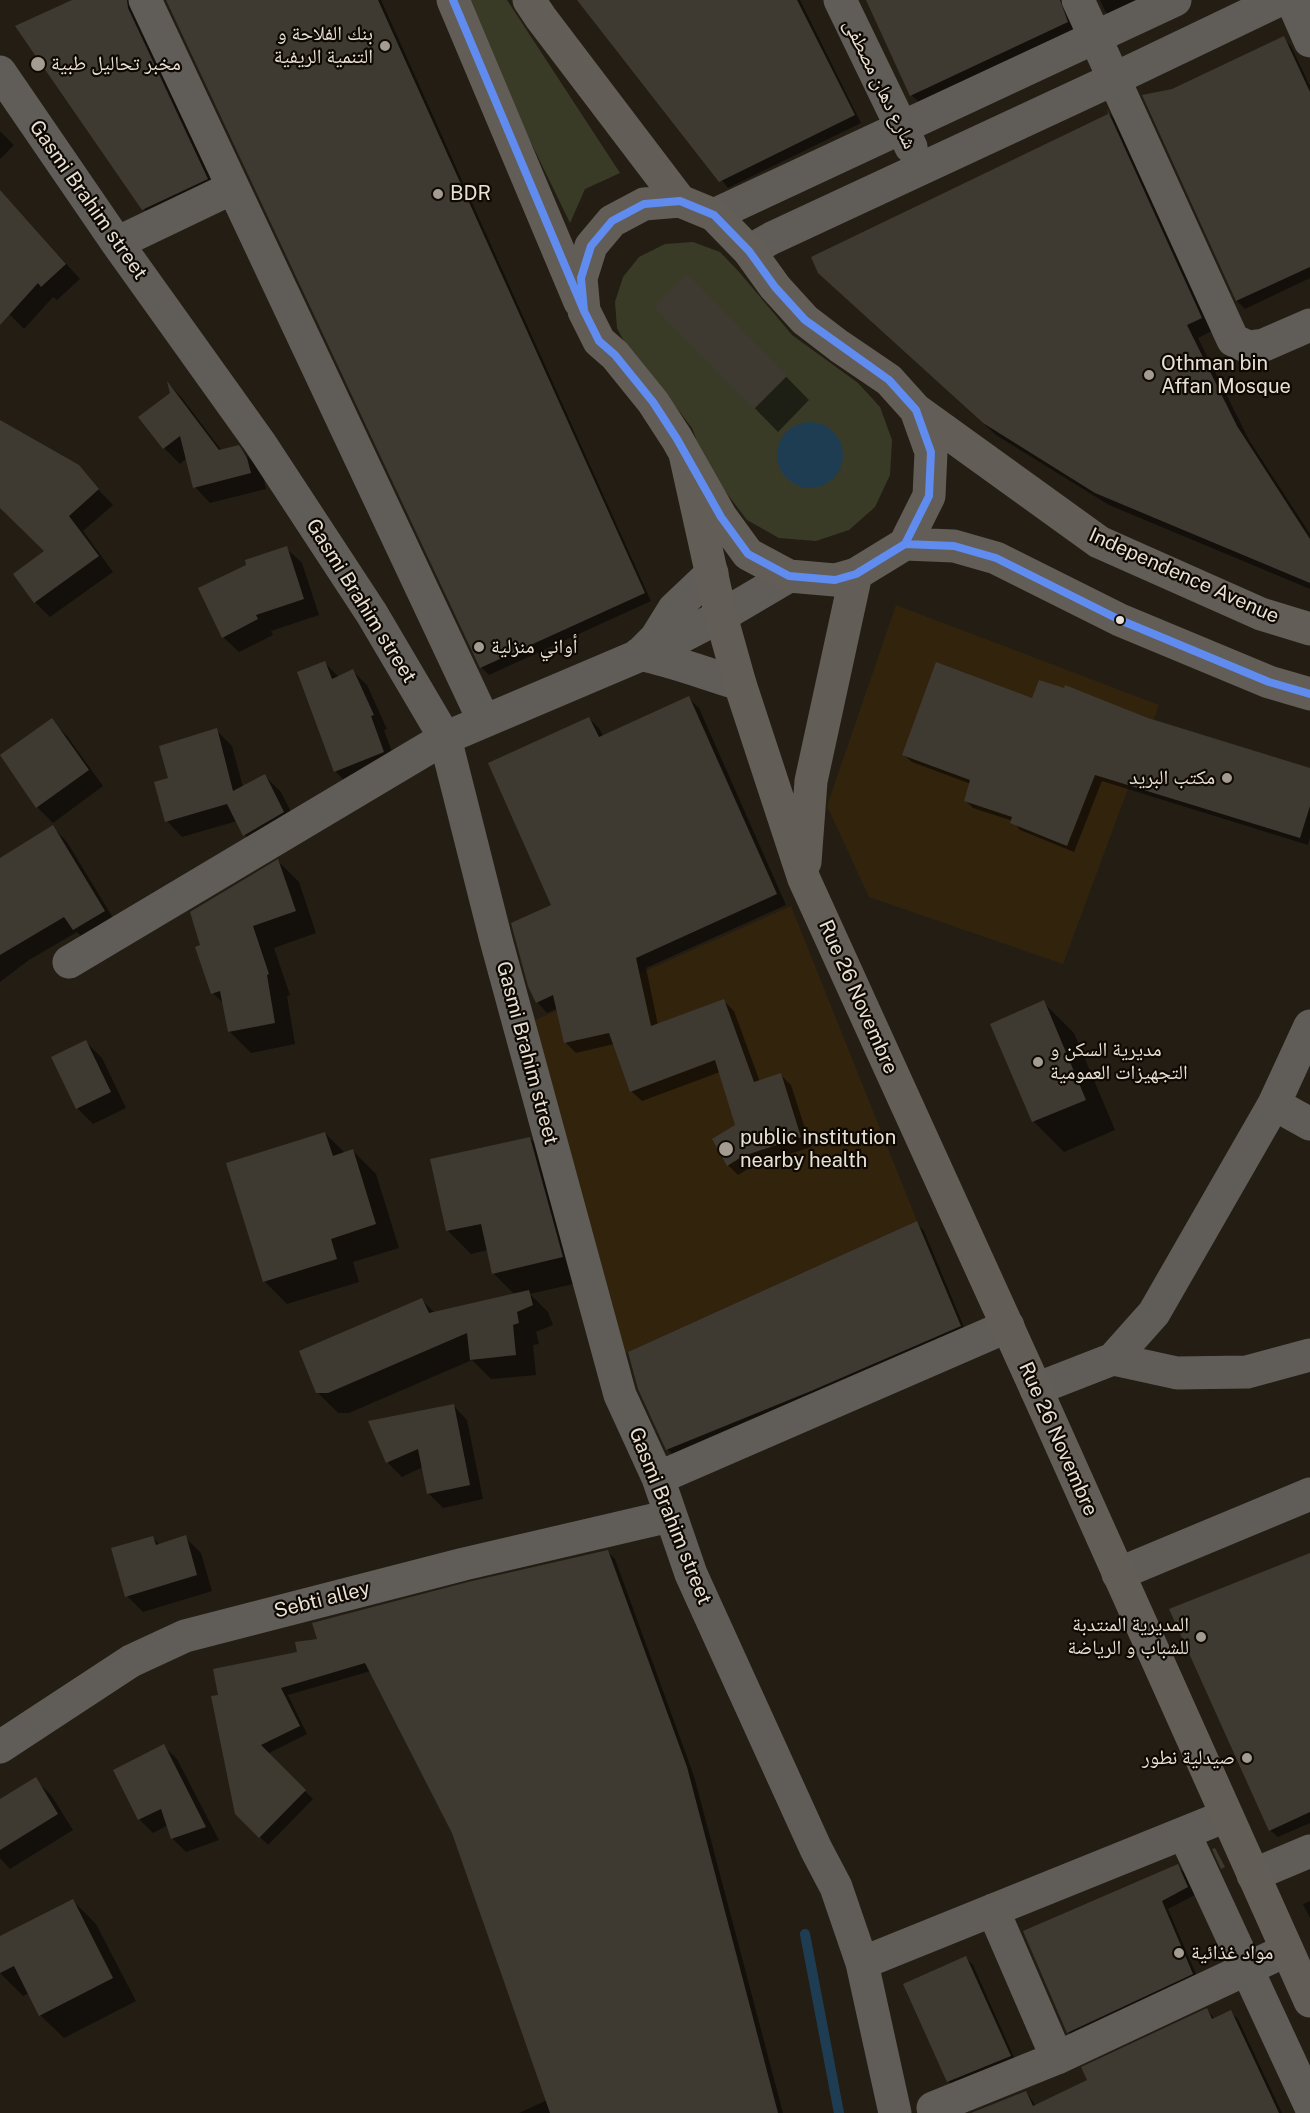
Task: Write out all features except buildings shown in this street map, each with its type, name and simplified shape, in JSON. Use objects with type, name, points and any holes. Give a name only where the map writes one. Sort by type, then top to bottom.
[{"type":"main road","points":[[453,0],[584,311],[599,340],[615,355],[653,402],[721,517],[748,554],[789,576],[835,580],[856,574],[905,544],[929,496],[931,452],[916,410],[889,380],[805,320],[749,251],[714,215],[680,201],[644,204],[612,221],[591,246],[581,278],[584,311]]},
{"type":"main road","points":[[529,0],[680,201]]},
{"type":"main road","name":"Independence Avenue","points":[[916,410],[1099,542],[1260,614],[1310,629]]},
{"type":"main road","name":"Rue 26 Novembre","points":[[685,454],[721,616],[740,684],[804,879],[1008,1326],[1310,2001]]},
{"type":"main road","points":[[905,544],[954,546],[996,558],[1120,620],[1269,682],[1310,694]]},
{"type":"main road","name":"Rue 26 Novembre","points":[[804,879],[811,781],[856,574]]},
{"type":"street","points":[[146,0],[232,188],[484,721]]},
{"type":"street","name":"شارع دهان مصطفى","points":[[840,0],[921,168]]},
{"type":"street","points":[[1078,0],[1233,340],[1248,347],[1264,345],[1310,325]]},
{"type":"street","points":[[714,215],[1174,0]]},
{"type":"street","points":[[749,251],[772,238],[1279,0]]},
{"type":"street","points":[[1292,0],[1310,41]]},
{"type":"street","name":"Gasmi Brahim street","points":[[0,72],[117,243],[260,443],[372,614],[445,738],[496,940],[620,1395],[658,1478],[691,1574],[816,1849],[836,1887],[862,1963],[895,2113]]},
{"type":"street","points":[[117,243],[232,188]]},
{"type":"street","points":[[639,654],[656,638],[674,609],[712,573]]},
{"type":"street","points":[[69,962],[445,738],[670,642],[721,616],[789,576]]},
{"type":"street","points":[[639,654],[673,661],[740,684]]},
{"type":"street","points":[[1036,1389],[1113,1359],[1154,1313],[1274,1104],[1310,1026]]},
{"type":"street","points":[[1274,1104],[1310,1124]]},
{"type":"street","points":[[658,1478],[1008,1326]]},
{"type":"street","points":[[1113,1359],[1177,1373],[1247,1372],[1310,1355]]},
{"type":"street","points":[[1114,1565],[1310,1494]]},
{"type":"street","name":"Sebti alley","points":[[0,1747],[130,1661],[185,1636],[464,1564],[670,1516]]},
{"type":"street","points":[[862,1963],[1227,1816]]},
{"type":"street","points":[[1184,1833],[1310,2104]]},
{"type":"street","points":[[1253,1875],[1310,1851]]},
{"type":"street","points":[[993,1910],[1057,2058]]},
{"type":"street","points":[[930,2111],[1057,2058],[1287,1950]]},
{"type":"shaded area","points":[[896,605],[1159,705],[1063,964],[869,897],[827,806]]},
{"type":"shaded area","name":"public institution nearby health","points":[[791,906],[917,1221],[619,1356],[533,1021]]},
{"type":"green space","points":[[462,0],[507,0],[620,173],[585,189],[570,223]]},
{"type":"green space","points":[[693,242],[720,252],[792,335],[858,383],[880,407],[892,440],[890,475],[875,507],[849,530],[816,541],[779,538],[747,520],[725,491],[692,428],[642,363],[629,351],[617,328],[615,302],[623,277],[639,257],[665,244]]},
{"type":"water","points":[[803,422],[817,422],[829,427],[838,436],[843,455],[841,468],[834,479],[817,488],[803,488],[791,483],[782,474],[777,462],[777,448],[782,436],[791,427]]},
{"type":"waterway","points":[[805,1934],[839,2113]]},
{"type":"transit line","points":[[453,0],[584,311]]},
{"type":"transit line","points":[[680,201],[714,215],[749,251],[775,287],[805,320],[889,380],[916,410],[931,452],[929,496],[905,544],[856,574],[835,580],[789,576],[748,554],[721,517],[677,439],[653,402],[615,355],[599,341],[584,311],[581,278],[591,246],[612,221],[644,204],[680,201]]},
{"type":"transit line","points":[[905,544],[954,546],[996,558],[1120,620],[1269,682],[1310,694]]},
{"type":"place","name":"بنك الفلاحة و التنمية الريفية","points":[[385,46]]},
{"type":"place","name":"مخبر تحاليل طبية","points":[[38,64]]},
{"type":"place","name":"BDR","points":[[438,194]]},
{"type":"place","name":"Othman bin Affan Mosque","points":[[1149,375]]},
{"type":"place","name":"أواني منزلية","points":[[479,647]]},
{"type":"place","name":"مكتب البريد","points":[[1227,778]]},
{"type":"place","name":"مديرية السكن و التجهيزات العمومية","points":[[1038,1062]]},
{"type":"place","name":"public institution nearby health","points":[[726,1149]]},
{"type":"place","name":"المديرية المنتدبة للشباب و الرياضة","points":[[1201,1637]]},
{"type":"place","name":"صيدلية نطور","points":[[1247,1758]]},
{"type":"place","name":"مواد غذائية","points":[[1179,1953]]}]
